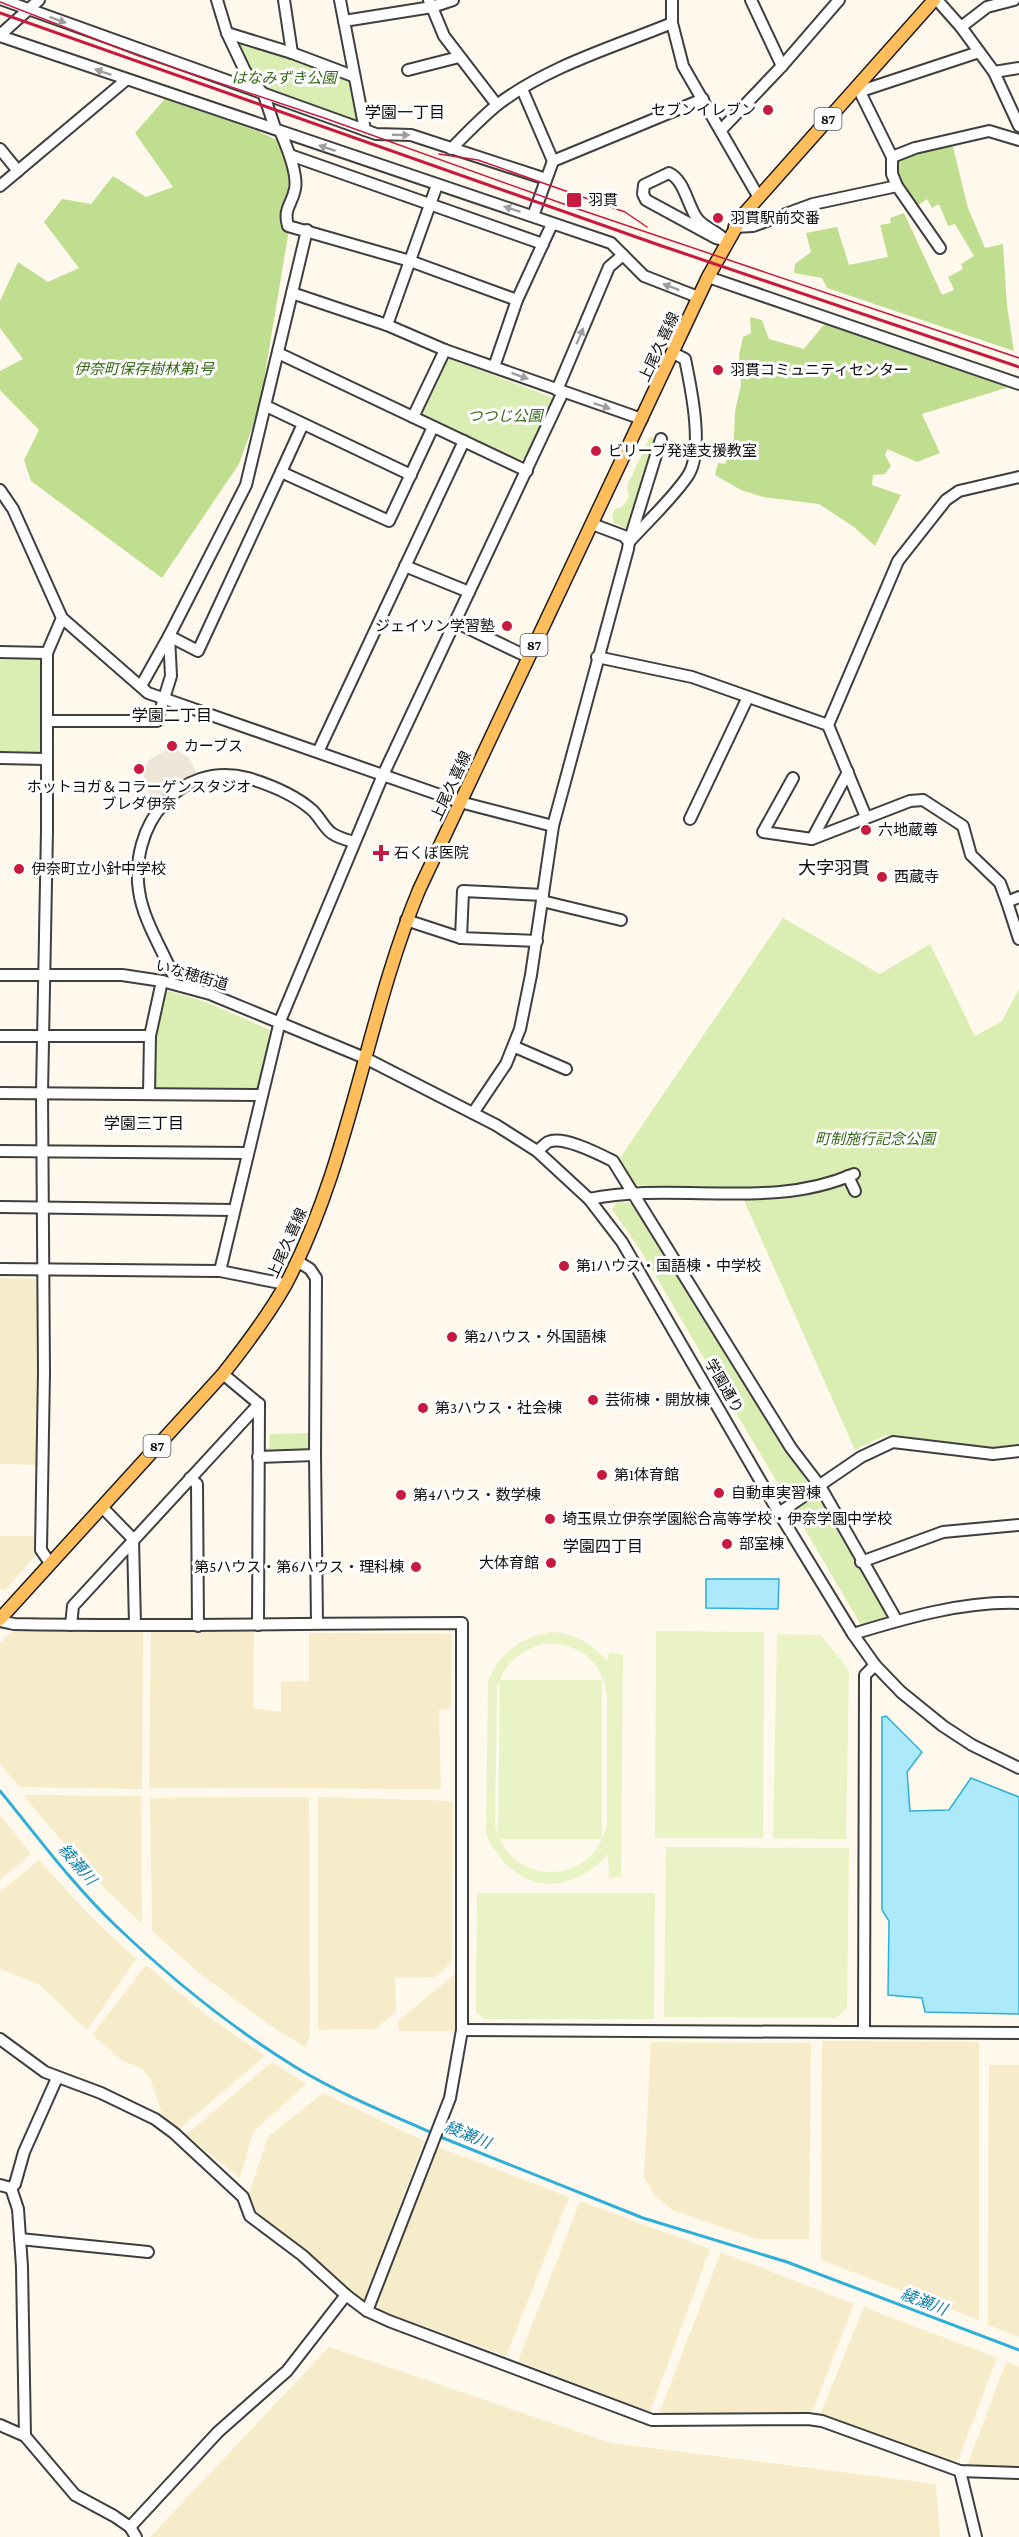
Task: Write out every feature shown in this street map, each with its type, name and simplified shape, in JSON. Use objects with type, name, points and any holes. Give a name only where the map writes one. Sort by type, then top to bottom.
[{"type":"main road","name":"上尾久喜線","points":[[0,1620],[223,1374],[257,1331],[285,1284],[297,1261],[332,1171],[406,920],[726,241],[758,196],[859,89],[935,0]]},
{"type":"street","points":[[3,0],[376,134],[411,135],[546,179]]},
{"type":"street","points":[[39,0],[0,35],[126,80],[171,92],[611,243],[644,276],[698,297]]},
{"type":"street","points":[[217,0],[227,33],[244,71],[264,95],[290,155],[296,188],[285,214],[288,226],[410,261],[517,300]]},
{"type":"street","points":[[284,0],[292,53]]},
{"type":"street","points":[[340,0],[365,130]]},
{"type":"street","points":[[344,21],[453,0]]},
{"type":"street","points":[[672,0],[672,23],[683,66],[758,196]]},
{"type":"street","points":[[751,0],[782,66]]},
{"type":"street","points":[[721,130],[782,66],[839,0]]},
{"type":"street","points":[[935,0],[962,27],[994,72],[1019,126]]},
{"type":"street","points":[[962,27],[987,7],[1014,0]]},
{"type":"street","points":[[430,4],[444,36],[497,105]]},
{"type":"street","points":[[451,149],[497,105],[522,88],[553,72],[672,23]]},
{"type":"street","points":[[227,33],[292,53],[353,76]]},
{"type":"street","points":[[940,248],[897,186],[892,174],[892,157],[859,89],[979,52]]},
{"type":"street","points":[[408,70],[459,57]]},
{"type":"street","points":[[994,72],[1019,68]]},
{"type":"street","points":[[0,186],[126,80]]},
{"type":"street","points":[[522,88],[553,161],[532,216]]},
{"type":"street","points":[[553,161],[703,99]]},
{"type":"street","points":[[892,157],[915,147],[990,131],[1019,140]]},
{"type":"street","points":[[0,149],[18,171]]},
{"type":"street","points":[[290,155],[543,244]]},
{"type":"street","points":[[663,174],[674,176],[700,222],[720,233],[726,241],[646,200],[643,189],[649,181],[663,174]]},
{"type":"street","points":[[387,325],[437,185]]},
{"type":"street","points":[[734,227],[753,226],[813,204],[897,186]]},
{"type":"street","points":[[666,212],[677,209],[688,201]]},
{"type":"street","points":[[494,367],[517,300],[552,224]]},
{"type":"street","points":[[141,686],[246,485],[267,406],[307,230]]},
{"type":"street","points":[[220,1271],[233,1209],[280,1021],[383,776],[527,471],[609,267],[623,255]]},
{"type":"street","points":[[708,277],[1019,384]]},
{"type":"street","points":[[292,293],[387,325],[445,350],[642,419]]},
{"type":"street","points":[[413,417],[445,350]]},
{"type":"street","points":[[278,353],[527,471]]},
{"type":"street","points":[[629,542],[688,476],[695,459],[694,402],[685,359],[673,353]]},
{"type":"street","points":[[267,406],[411,475]]},
{"type":"street","points":[[169,636],[198,651],[303,424]]},
{"type":"street","points":[[281,471],[389,521],[433,427]]},
{"type":"street","points":[[473,1113],[495,1083],[514,1047],[526,1003],[537,941],[553,826],[629,542],[661,439]]},
{"type":"street","points":[[318,752],[464,441]]},
{"type":"street","points":[[866,817],[828,725],[898,561],[946,500],[959,491],[1019,477]]},
{"type":"street","points":[[0,490],[13,509],[62,618],[148,693],[460,802],[553,826]]},
{"type":"street","points":[[592,524],[624,536],[629,542]]},
{"type":"street","points":[[405,566],[469,592]]},
{"type":"street","points":[[50,1563],[41,1550],[44,1372],[42,1093],[47,653],[62,618]]},
{"type":"street","points":[[455,622],[528,657]]},
{"type":"street","points":[[48,721],[158,721],[171,676],[169,636]]},
{"type":"street","points":[[0,652],[47,653]]},
{"type":"street","points":[[597,657],[692,677],[828,725]]},
{"type":"street","points":[[690,819],[748,697]]},
{"type":"street","points":[[0,758],[46,759]]},
{"type":"street","points":[[812,839],[848,772]]},
{"type":"street","points":[[173,975],[145,910],[139,892],[138,873],[140,852],[146,832],[170,795],[196,780],[217,777],[247,778],[289,793],[314,812],[331,834],[354,842]]},
{"type":"street","points":[[793,777],[763,832],[812,839],[910,801],[923,800],[963,826],[971,855],[1000,883],[1019,939]]},
{"type":"street","points":[[461,938],[463,891],[542,898],[621,920]]},
{"type":"street","points":[[1007,902],[1019,897]]},
{"type":"street","points":[[406,920],[461,938],[537,941]]},
{"type":"street","name":"いな穂街道","points":[[0,975],[122,975],[162,981],[210,994],[365,1058]]},
{"type":"street","points":[[149,1094],[150,1036],[162,981]]},
{"type":"street","points":[[0,1036],[150,1036]]},
{"type":"street","points":[[514,1047],[566,1069]]},
{"type":"street","name":"学園通り","points":[[365,1058],[473,1113],[537,1151],[589,1198],[638,1266],[779,1513],[853,1634],[875,1665],[901,1692],[943,1726],[972,1745],[1019,1768]]},
{"type":"street","points":[[0,1093],[262,1095]]},
{"type":"street","points":[[537,1151],[549,1141],[563,1141],[613,1161],[791,1448],[820,1486],[861,1562],[897,1621]]},
{"type":"street","points":[[0,1151],[248,1153]]},
{"type":"street","points":[[589,1198],[633,1192],[755,1195],[821,1186],[851,1175],[855,1191]]},
{"type":"street","points":[[0,1208],[233,1209]]},
{"type":"street","points":[[297,1261],[310,1269],[316,1278],[317,1623]]},
{"type":"street","points":[[0,1269],[220,1271],[285,1284]]},
{"type":"street","points":[[223,1374],[259,1404]]},
{"type":"street","points":[[258,1625],[259,1404]]},
{"type":"street","points":[[72,1625],[73,1606],[259,1404]]},
{"type":"street","points":[[779,1513],[861,1457],[892,1442],[993,1454],[1019,1451]]},
{"type":"street","points":[[258,1456],[315,1455]]},
{"type":"street","points":[[190,1478],[197,1484],[198,1626]]},
{"type":"street","points":[[102,1507],[133,1539],[135,1625]]},
{"type":"street","points":[[861,1562],[943,1532],[1019,1525]]},
{"type":"street","points":[[853,1634],[897,1621],[1000,1602],[1019,1603]]},
{"type":"street","points":[[0,1620],[14,1624],[198,1626],[462,1623],[462,2030],[450,2098],[367,2311]]},
{"type":"street","points":[[864,2032],[865,1675],[875,1665]]},
{"type":"street","points":[[462,2030],[1019,2033]]},
{"type":"street","points":[[0,2039],[45,2072],[100,2093],[155,2119],[174,2133],[243,2197],[250,2216],[302,2255],[367,2311],[652,2420],[822,2421],[960,2471],[1019,2474]]},
{"type":"street","points":[[25,2436],[18,2209],[5,2186],[15,2184],[24,2152],[57,2078]]},
{"type":"street","points":[[20,2239],[148,2252]]},
{"type":"street","points":[[0,2426],[25,2436],[75,2495],[133,2532],[218,2432],[287,2371],[346,2295]]},
{"type":"street","points":[[960,2471],[976,2537]]},
{"type":"shaded area","points":[[166,750],[179,751],[190,759],[197,776],[161,803],[146,790],[143,771],[149,760]]},
{"type":"shaded area","points":[[0,1278],[37,1279],[37,1465],[0,1464]]},
{"type":"shaded area","points":[[0,1536],[34,1536],[36,1555],[5,1590],[0,1589]]},
{"type":"shaded area","points":[[151,1630],[254,1632],[253,1708],[281,1712],[281,1682],[309,1681],[309,1633],[452,1634],[451,1708],[439,1710],[441,1789],[149,1788]]},
{"type":"shaded area","points":[[12,1631],[143,1631],[142,1789],[20,1787],[0,1764],[0,1643]]},
{"type":"shaded area","points":[[23,1795],[141,1796],[142,1924],[89,1873]]},
{"type":"shaded area","points":[[309,1797],[310,2033],[306,2047],[274,2028],[199,1973],[152,1931],[150,1798]]},
{"type":"shaded area","points":[[318,1797],[453,1801],[452,1962],[435,1977],[395,1978],[396,2011],[376,2029],[318,2030]]},
{"type":"shaded area","points":[[0,1815],[31,1854],[0,1880]]},
{"type":"shaded area","points":[[39,1860],[87,1913],[136,1959],[87,2030],[40,1985],[0,1969],[0,1892]]},
{"type":"shaded area","points":[[146,1965],[209,2017],[265,2056],[180,2128],[163,2117],[151,2081],[142,2068],[123,2061],[92,2035]]},
{"type":"shaded area","points":[[455,1974],[455,2031],[399,2031],[398,2021]]},
{"type":"shaded area","points":[[822,2041],[979,2042],[979,2320],[821,2260]]},
{"type":"shaded area","points":[[651,2042],[811,2043],[809,2239],[758,2239],[672,2210],[655,2196],[644,2177]]},
{"type":"shaded area","points":[[272,2062],[306,2084],[253,2132],[240,2178],[186,2135]]},
{"type":"shaded area","points":[[989,2065],[1019,2065],[1019,2337],[988,2325]]},
{"type":"shaded area","points":[[323,2093],[424,2141],[364,2300],[346,2291],[306,2251],[256,2212],[250,2200],[249,2194],[268,2137]]},
{"type":"shaded area","points":[[438,2147],[569,2197],[506,2356],[374,2308]]},
{"type":"shaded area","points":[[580,2201],[710,2249],[650,2412],[518,2361]]},
{"type":"shaded area","points":[[721,2252],[854,2304],[812,2412],[659,2414]]},
{"type":"shaded area","points":[[864,2307],[997,2358],[956,2465],[820,2415]]},
{"type":"shaded area","points":[[329,2347],[611,2443],[936,2484],[940,2537],[150,2537]]},
{"type":"shaded area","points":[[1006,2362],[1019,2367],[1019,2467],[967,2466]]},
{"type":"green space","name":"はなみずき公園","points":[[242,40],[348,77],[353,83],[360,120],[358,125],[268,95],[247,64],[238,44]]},
{"type":"green space","name":"伊奈町保存樹林第1号","points":[[171,92],[284,143],[296,188],[259,409],[239,464],[162,578],[31,481],[24,460],[39,430],[0,390],[0,371],[23,359],[0,328],[0,301],[18,262],[48,282],[79,268],[44,222],[62,199],[91,204],[113,176],[146,197],[173,187],[135,133]]},
{"type":"green space","points":[[952,143],[968,208],[985,248],[1003,244],[1007,306],[1014,351],[827,288],[822,278],[794,273],[795,264],[811,252],[806,233],[837,227],[849,265],[888,257],[880,225],[891,223],[890,218],[904,213],[942,295],[954,290],[948,277],[963,269],[961,264],[974,256],[955,224],[948,226],[939,204],[932,208],[927,199],[917,206],[897,181],[895,159]]},
{"type":"green space","points":[[750,317],[762,320],[769,339],[804,349],[827,321],[1012,386],[922,414],[940,453],[917,462],[887,449],[885,455],[891,466],[885,474],[873,475],[872,485],[901,495],[875,546],[854,527],[819,504],[763,497],[741,490],[715,475],[718,463],[725,464],[734,439],[735,411],[741,385],[739,355],[743,337],[751,333]]},
{"type":"green space","name":"つつじ公園","points":[[448,358],[554,398],[525,458],[519,461],[423,417],[422,413],[445,359]]},
{"type":"green space","points":[[650,437],[658,439],[629,530],[614,523],[612,516],[615,509],[622,507],[629,497],[627,486]]},
{"type":"green space","points":[[0,657],[40,657],[43,662],[42,753],[39,755],[0,754]]},
{"type":"green space","name":"町制施行記念公園","points":[[783,918],[880,974],[930,944],[975,1036],[1002,1021],[1019,989],[1019,1446],[987,1449],[886,1435],[855,1450],[739,1189],[635,1185],[620,1158]]},
{"type":"green space","points":[[169,991],[206,1002],[270,1030],[273,1035],[260,1087],[255,1090],[156,1089],[153,1086],[153,1034],[164,993]]},
{"type":"green space","points":[[617,1202],[633,1203],[810,1487],[788,1501],[641,1251],[612,1209]]},
{"type":"green space","points":[[311,1433],[311,1450],[308,1453],[266,1452],[264,1449],[269,1448],[270,1434]]},
{"type":"green space","points":[[817,1493],[888,1617],[861,1625],[793,1509]]},
{"type":"green space","points":[[656,1631],[764,1632],[763,1838],[655,1838]]},
{"type":"green space","points":[[551,1632],[575,1637],[589,1644],[607,1661],[609,1652],[623,1655],[621,1877],[609,1878],[608,1854],[592,1869],[575,1879],[557,1883],[540,1883],[524,1878],[509,1867],[496,1852],[486,1833],[488,1681],[505,1654],[520,1642]],"holes":[[[545,1644],[557,1644],[578,1650],[594,1663],[604,1683],[607,1695],[607,1825],[602,1838],[602,1680],[500,1680],[507,1666],[518,1656],[531,1648]],[[500,1682],[498,1834],[495,1826],[497,1686]],[[500,1839],[602,1839],[593,1853],[580,1864],[566,1870],[551,1872],[536,1870],[522,1864],[509,1853]]]},
{"type":"green space","points":[[777,1634],[821,1635],[849,1670],[846,1839],[773,1838]]},
{"type":"green space","points":[[666,1847],[849,1848],[847,2008],[836,2018],[664,2017]]},
{"type":"green space","points":[[477,1893],[655,1893],[654,2019],[484,2019],[476,2012]]},
{"type":"water","points":[[706,1579],[779,1579],[778,1609],[706,1608]]},
{"type":"water","points":[[886,1716],[922,1752],[907,1772],[910,1811],[949,1810],[971,1778],[1019,1797],[1019,2014],[925,2012],[922,1998],[888,1995],[889,1921],[882,1910],[882,1717]]},
{"type":"waterway","name":"綾瀬川","points":[[0,1791],[100,1910],[136,1945],[202,2001],[297,2068],[364,2103],[432,2133]]},
{"type":"waterway","name":"綾瀬川","points":[[438,2136],[643,2218],[787,2262],[1019,2350]]},
{"type":"tram line","points":[[0,2],[139,56],[327,119],[572,207],[1019,358]]},
{"type":"tram line","points":[[439,154],[478,160],[625,212],[647,227]]},
{"type":"railway","points":[[0,13],[659,245],[1019,367]]},
{"type":"place","name":"セブンイレブン","points":[[768,110]]},
{"type":"place","name":"羽貫","points":[[574,200]]},
{"type":"place","name":"羽貫駅前交番","points":[[718,218]]},
{"type":"place","name":"羽貫コミュニティセンター","points":[[718,370]]},
{"type":"place","name":"ビリーブ発達支援教室","points":[[596,451]]},
{"type":"place","name":"ジェイソン学習塾","points":[[507,626]]},
{"type":"place","name":"カーブス","points":[[172,746]]},
{"type":"place","name":"ホットヨガ＆コラーゲンスタジオ ブレダ伊奈","points":[[139,769]]},
{"type":"place","name":"六地蔵尊","points":[[866,830]]},
{"type":"place","name":"石くぼ医院","points":[[381,853]]},
{"type":"place","name":"伊奈町立小針中学校","points":[[19,869]]},
{"type":"place","name":"西蔵寺","points":[[882,877]]},
{"type":"place","name":"第1ハウス・国語棟・中学校","points":[[564,1266]]},
{"type":"place","name":"第2ハウス・外国語棟","points":[[452,1337]]},
{"type":"place","name":"芸術棟・開放棟","points":[[593,1400]]},
{"type":"place","name":"第3ハウス・社会棟","points":[[423,1408]]},
{"type":"place","name":"第1体育館","points":[[602,1475]]},
{"type":"place","name":"自動車実習棟","points":[[719,1493]]},
{"type":"place","name":"第4ハウス・数学棟","points":[[401,1495]]},
{"type":"place","name":"埼玉県立伊奈学園総合高等学校・伊奈学園中学校","points":[[550,1519]]},
{"type":"place","name":"部室棟","points":[[727,1544]]},
{"type":"place","name":"大体育館","points":[[551,1563]]},
{"type":"place","name":"第5ハウス・第6ハウス・理科棟","points":[[416,1567]]},
{"type":"district","name":"学園一丁目","points":[[405,112]]},
{"type":"district","name":"学園二丁目","points":[[172,715]]},
{"type":"district","name":"大字羽貫","points":[[834,868]]},
{"type":"district","name":"学園三丁目","points":[[144,1123]]},
{"type":"district","name":"学園四丁目","points":[[603,1546]]}]
